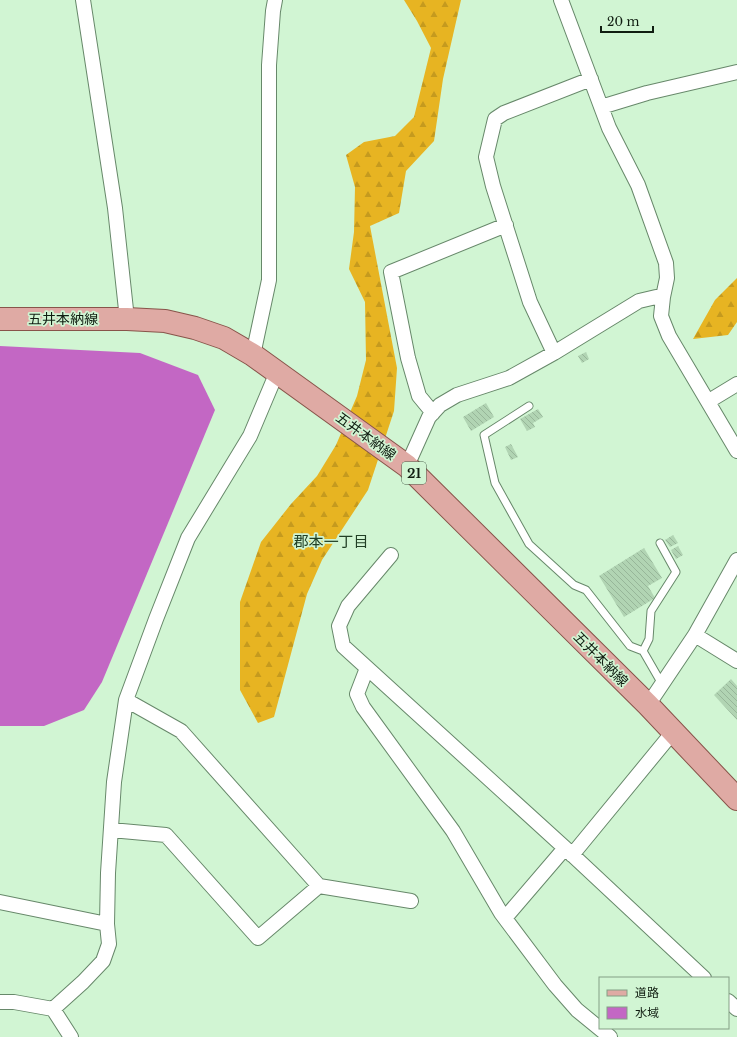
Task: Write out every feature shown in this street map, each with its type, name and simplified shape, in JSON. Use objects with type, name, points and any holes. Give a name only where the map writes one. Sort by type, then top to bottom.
[{"type":"main road","name":"五井本納線","points":[[0,319],[165,321],[195,328],[224,338],[252,355],[407,466],[648,705],[737,799]]},
{"type":"street","points":[[83,0],[115,208],[127,320]]},
{"type":"street","points":[[252,355],[269,280],[269,65],[275,0]]},
{"type":"street","points":[[562,0],[609,128],[638,185],[666,263],[667,278],[661,316],[669,336],[737,451]]},
{"type":"street","points":[[601,107],[647,93],[737,72]]},
{"type":"street","points":[[554,353],[530,302],[493,186],[486,157],[496,120],[504,113],[591,79]]},
{"type":"street","points":[[433,413],[419,396],[408,358],[391,272],[506,225]]},
{"type":"street","points":[[407,466],[429,416],[440,405],[457,395],[509,378],[554,353],[639,301],[663,297]]},
{"type":"street","points":[[53,1008],[83,982],[103,961],[109,944],[107,924],[108,873],[114,782],[126,700],[188,538],[250,436],[277,372]]},
{"type":"street","points":[[708,401],[737,384]]},
{"type":"street","points":[[392,555],[348,606],[339,626],[342,646],[568,851],[703,977]]},
{"type":"street","points":[[648,705],[695,635],[737,560]]},
{"type":"street","points":[[695,635],[737,661]]},
{"type":"street","points":[[367,668],[357,694],[363,707],[453,831],[505,918],[555,985],[577,1010],[599,1028]]},
{"type":"street","points":[[126,700],[181,731],[319,886],[411,901]]},
{"type":"street","points":[[505,918],[568,851],[673,732]]},
{"type":"street","points":[[111,830],[166,835],[258,938],[319,886]]},
{"type":"street","points":[[0,902],[107,924]]},
{"type":"street","points":[[0,1002],[14,1002],[53,1008],[71,1037]]},
{"type":"street","points":[[729,1002],[737,1009]]},
{"type":"street","points":[[600,1029],[610,1037]]},
{"type":"lane","points":[[529,406],[484,434],[495,483],[530,544],[574,585],[586,590],[630,646],[643,651],[662,684]]},
{"type":"lane","points":[[643,651],[649,639],[651,611],[676,572],[660,543]]},
{"type":"green space","points":[[404,0],[461,0],[443,79],[434,141],[406,171],[399,213],[370,226],[397,368],[394,411],[368,490],[322,560],[307,594],[274,717],[258,723],[240,690],[240,602],[261,542],[291,504],[317,476],[336,445],[357,396],[366,360],[365,302],[349,269],[354,232],[355,187],[346,155],[364,142],[395,136],[414,117],[431,48]]},
{"type":"green space","points":[[737,278],[737,322],[728,335],[693,339],[715,300]]},
{"type":"water","points":[[0,346],[140,353],[198,375],[215,410],[102,682],[84,710],[44,726],[0,726]]},
{"type":"building","points":[[586,352],[589,359],[582,363],[578,356]]},
{"type":"building","points":[[486,403],[494,417],[471,431],[463,417]]},
{"type":"building","points":[[538,409],[543,417],[533,423],[535,427],[527,431],[520,419]]},
{"type":"building","points":[[511,444],[518,457],[511,460],[505,447]]},
{"type":"building","points":[[673,535],[678,543],[670,547],[665,540]]},
{"type":"building","points":[[678,546],[683,555],[676,559],[671,550]]},
{"type":"building","points":[[644,548],[662,578],[648,586],[655,598],[624,617],[599,576]]},
{"type":"building","points":[[731,679],[737,686],[737,720],[714,695]]},
{"type":"district","name":"郡本一丁目","points":[[331,541]]}]
